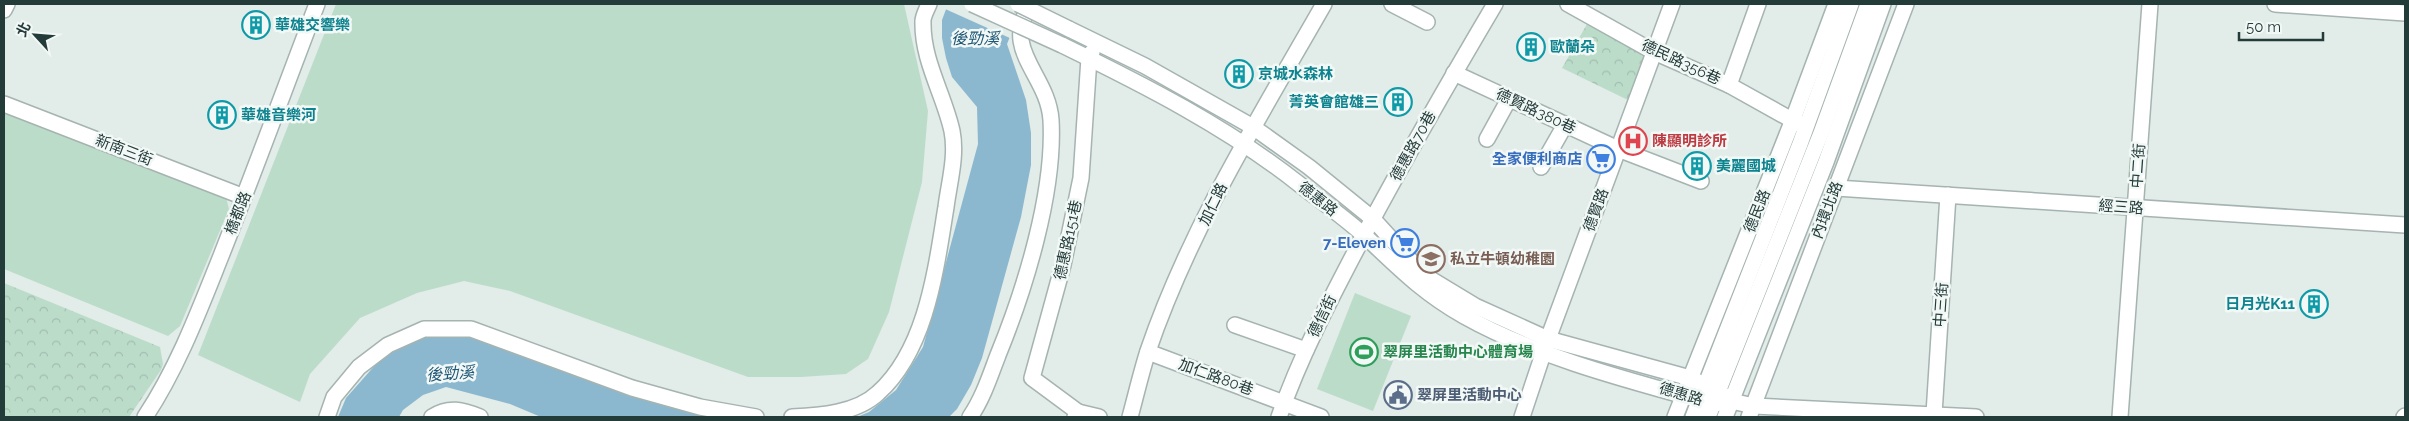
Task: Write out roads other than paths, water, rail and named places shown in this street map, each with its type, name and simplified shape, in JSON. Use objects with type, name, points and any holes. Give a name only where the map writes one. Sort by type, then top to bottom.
[{"type":"street","points":[[4,10],[6,4]]},
{"type":"street","name":"橋都路","points":[[145,417],[155,402],[190,332],[244,197],[317,4]]},
{"type":"street","points":[[792,417],[816,416],[856,406],[878,394],[894,377],[910,352],[930,294],[953,161],[952,132],[927,55],[922,20],[929,4]]},
{"type":"street","name":"德惠路","points":[[972,4],[1139,82],[1243,143],[1298,182],[1364,235],[1424,291],[1465,317],[1684,394],[1731,401]]},
{"type":"street","name":"德惠路","points":[[1018,4],[1145,66],[1253,127],[1310,167],[1373,219],[1414,264],[1432,280],[1475,306],[1545,346],[1690,378],[1709,399]]},
{"type":"street","points":[[970,417],[985,389],[1018,298],[1041,212],[1048,168],[1051,118],[1046,99],[1019,39],[1022,20],[1031,4]]},
{"type":"street","name":"加仁路","points":[[1130,417],[1148,352],[1174,285],[1243,143],[1324,4]]},
{"type":"street","points":[[1392,4],[1427,22]]},
{"type":"street","name":"德惠路70巷","points":[[1373,219],[1454,73],[1495,4]]},
{"type":"street","name":"德民路356巷","points":[[1568,4],[1654,52],[1729,85],[1799,124],[1852,144]]},
{"type":"street","name":"德賢路","points":[[1522,417],[1545,346],[1672,4]]},
{"type":"street","points":[[1729,85],[1758,4]]},
{"type":"street","name":"德民路","points":[[1709,399],[1799,124],[1836,4]]},
{"type":"street","name":"德民路","points":[[1675,417],[1851,4]]},
{"type":"street","name":"德民路","points":[[1725,417],[1828,135],[1868,4]]},
{"type":"street","name":"德民路","points":[[1693,417],[1709,399],[1828,135],[1883,4]]},
{"type":"street","name":"內環北路","points":[[1752,412],[1906,4]]},
{"type":"street","name":"中二街","points":[[2120,417],[2150,4]]},
{"type":"street","points":[[2275,4],[2332,6],[2405,13]]},
{"type":"street","name":"德惠路151巷","points":[[1077,415],[1032,378],[1063,265],[1081,178],[1089,58],[1097,43]]},
{"type":"street","name":"德賢路380巷","points":[[1454,73],[1618,149],[1701,181]]},
{"type":"street","points":[[1487,139],[1510,99]]},
{"type":"street","name":"新南三街","points":[[4,104],[244,197]]},
{"type":"street","points":[[1541,168],[1565,125]]},
{"type":"street","name":"經三路","points":[[1836,188],[2405,225]]},
{"type":"street","name":"中三街","points":[[1934,414],[1948,195]]},
{"type":"street","name":"德信街","points":[[1279,417],[1306,350],[1373,219]]},
{"type":"street","points":[[1236,325],[1306,350]]},
{"type":"street","points":[[327,417],[334,397],[359,367],[388,345],[424,329],[471,328],[632,388],[700,407],[756,417]]},
{"type":"street","name":"加仁路80巷","points":[[1148,352],[1321,417]]},
{"type":"street","points":[[1731,401],[1752,412],[1934,414],[1976,417]]},
{"type":"street","points":[[432,417],[452,409],[462,410],[480,417]]},
{"type":"street","points":[[1077,415],[1099,417]]},
{"type":"water","name":"後勁溪","points":[[948,4],[1023,4],[1007,44],[1026,100],[1031,133],[1031,165],[1021,217],[982,358],[971,385],[957,409],[949,417],[857,417],[869,412],[896,390],[923,347],[978,144],[977,107],[952,77],[946,58],[942,38],[942,20]]},
{"type":"water","name":"後勁溪","points":[[432,332],[477,334],[720,417],[541,417],[510,404],[446,387],[423,395],[403,410],[399,417],[338,417],[346,398],[385,354]]},
{"type":"place","name":"華雄交響樂","points":[[256,25]]},
{"type":"place","name":"歐蘭朵","points":[[1531,47]]},
{"type":"place","name":"京城水森林","points":[[1239,74]]},
{"type":"place","name":"菁英會館雄三","points":[[1398,102]]},
{"type":"place","name":"華雄音樂河","points":[[222,115]]},
{"type":"place","name":"陳顯明診所","points":[[1633,141]]},
{"type":"place","name":"全家便利商店","points":[[1601,159]]},
{"type":"place","name":"美麗國城","points":[[1697,166]]},
{"type":"place","name":"7-Eleven","points":[[1405,243]]},
{"type":"place","name":"私立牛頓幼稚園","points":[[1431,259]]},
{"type":"place","name":"日月光K11","points":[[2314,304]]},
{"type":"place","name":"翠屏里活動中心體育場","points":[[1364,352]]},
{"type":"place","name":"翠屏里活動中心","points":[[1398,395]]}]
